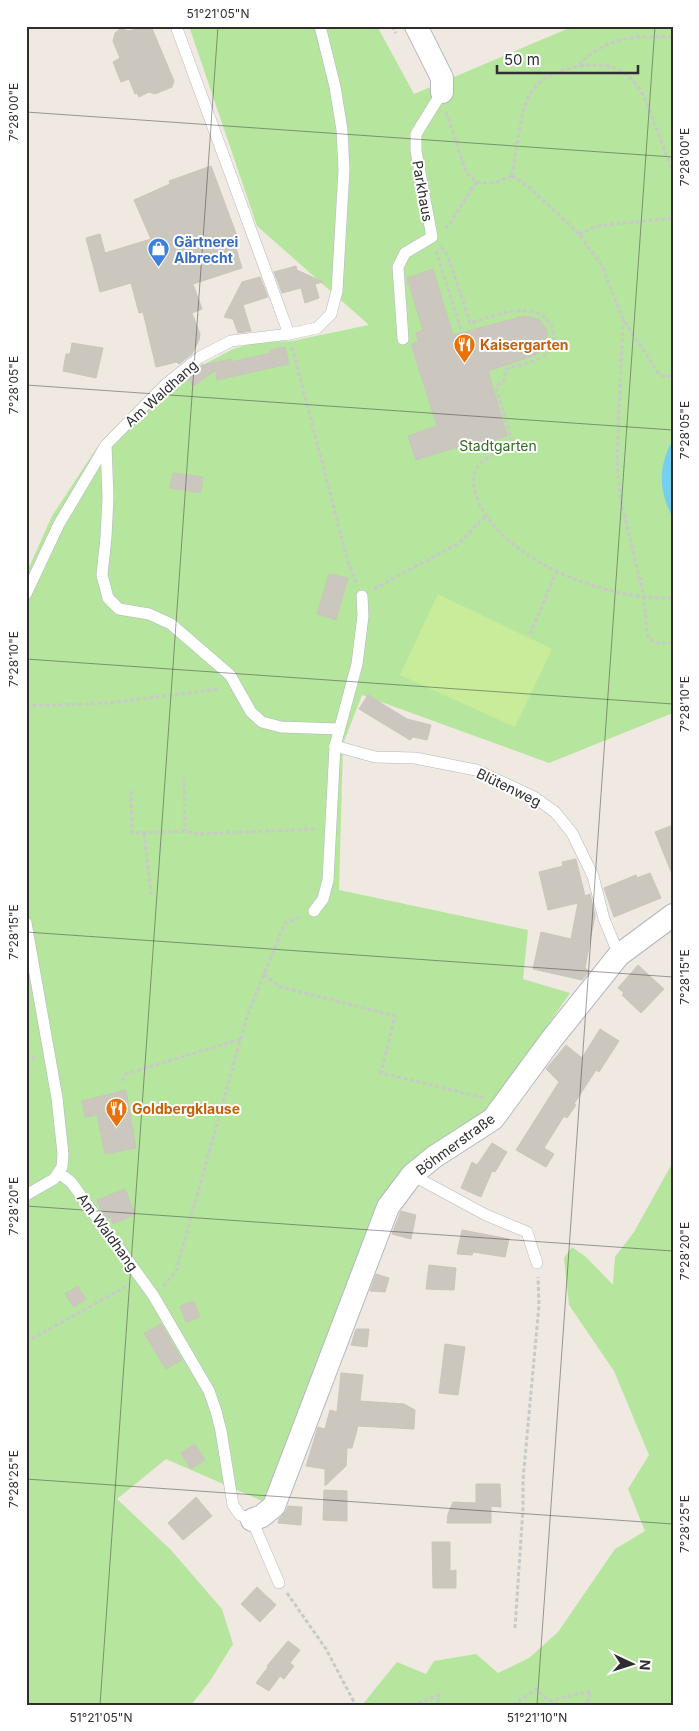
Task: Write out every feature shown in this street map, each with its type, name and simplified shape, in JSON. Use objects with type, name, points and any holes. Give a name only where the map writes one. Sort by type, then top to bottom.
[{"type":"street","points":[[416,26],[442,78],[442,92]]},
{"type":"street","name":"Böhmerstraße","points":[[252,1520],[262,1516],[274,1506],[388,1207],[400,1188],[412,1174],[434,1157],[493,1119],[550,1040],[619,954],[673,915]]},
{"type":"lane","points":[[176,26],[289,334]]},
{"type":"lane","name":"Am Waldhang","points":[[26,594],[59,524],[106,445],[166,384],[200,357],[231,341],[289,334],[317,328],[331,314],[337,291],[344,170],[342,130],[335,87],[320,26]]},
{"type":"lane","name":"Parkhaus","points":[[403,339],[398,267],[405,253],[432,237],[416,150],[416,134],[442,92]]},
{"type":"lane","points":[[106,445],[108,498],[102,575],[108,598],[119,608],[149,614],[171,624],[230,675],[251,712],[262,722],[281,727],[339,728]]},
{"type":"lane","points":[[314,911],[323,899],[328,880],[335,746],[357,664],[363,616],[362,596]]},
{"type":"lane","name":"Blütenweg","points":[[335,746],[375,757],[414,758],[476,770],[534,797],[555,812],[572,833],[593,876],[604,919],[619,954]]},
{"type":"lane","points":[[26,923],[32,990],[57,1098],[63,1147],[63,1161],[59,1173],[48,1183],[26,1195]]},
{"type":"lane","name":"Am Waldhang","points":[[59,1173],[71,1182],[153,1295],[209,1391],[221,1431],[228,1486],[233,1505],[240,1516],[252,1520]]},
{"type":"lane","points":[[412,1174],[486,1215],[527,1232],[537,1263]]},
{"type":"lane","points":[[252,1520],[280,1583]]},
{"type":"path","points":[[579,66],[589,54],[613,41],[636,37],[673,38]]},
{"type":"path","points":[[512,176],[525,107],[530,94],[538,84],[548,77],[579,66],[600,65],[615,68],[627,76],[639,88],[648,105],[673,172]]},
{"type":"path","points":[[442,92],[447,119],[466,172],[476,182],[498,182],[512,176]]},
{"type":"path","points":[[512,176],[528,186],[579,234],[602,266],[623,319],[659,374],[666,377],[673,375]]},
{"type":"path","points":[[449,225],[476,182]]},
{"type":"path","points":[[579,234],[604,225],[673,218]]},
{"type":"path","points":[[432,237],[462,333]]},
{"type":"path","points":[[432,237],[448,256],[470,324],[517,311],[537,312],[546,317],[551,324],[554,334],[553,343],[545,356],[506,369],[504,380],[496,387],[512,442],[478,466],[474,478],[475,493],[485,516],[516,547],[557,571],[614,593],[673,598]]},
{"type":"path","points":[[623,319],[616,461],[620,497],[644,597],[647,635],[654,643],[673,643]]},
{"type":"path","points":[[289,334],[348,562],[362,596],[459,543],[485,516]]},
{"type":"path","points":[[530,634],[557,571]]},
{"type":"path","points":[[26,706],[110,703],[218,689]]},
{"type":"path","points":[[184,777],[185,831]]},
{"type":"path","points":[[131,791],[132,833],[185,831],[197,834],[331,828]]},
{"type":"path","points":[[144,833],[151,895]]},
{"type":"path","points":[[153,1295],[166,1284],[176,1271],[247,1016],[285,923],[314,911]]},
{"type":"path","points":[[264,974],[278,986],[395,1016],[382,1073],[504,1104]]},
{"type":"path","points":[[122,1081],[126,1074],[241,1039]]},
{"type":"path","points":[[515,1628],[523,1508],[523,1480],[539,1305],[537,1263]]},
{"type":"path","points":[[26,1342],[141,1278]]},
{"type":"path","points":[[280,1583],[326,1649],[354,1702],[352,1705]]},
{"type":"path","points":[[513,1705],[536,1689],[549,1701],[592,1691],[586,1705]]},
{"type":"path","points":[[412,1705],[439,1695],[437,1705]]},
{"type":"green space","name":"Stadtgarten","points":[[189,26],[377,26],[414,94],[574,26],[673,26],[673,713],[549,763],[362,695],[343,744],[339,890],[528,930],[523,979],[570,993],[485,1116],[398,1182],[274,1506],[166,1459],[117,1499],[171,1550],[222,1609],[233,1644],[210,1681],[191,1705],[26,1705],[26,574],[52,516],[96,449],[165,385],[233,349],[254,343],[292,341],[369,325],[257,226]]},
{"type":"green space","points":[[438,594],[552,649],[515,727],[400,675]]},
{"type":"green space","points":[[673,1162],[673,1705],[362,1705],[397,1662],[426,1674],[434,1661],[476,1654],[498,1673],[529,1658],[558,1632],[615,1549],[645,1531],[628,1489],[649,1455],[614,1371],[569,1305],[564,1258],[572,1247],[586,1257],[613,1285],[615,1257],[634,1232]]},
{"type":"water","points":[[673,439],[673,518],[662,488],[662,469]]},
{"type":"building","points":[[141,26],[151,26],[174,81],[172,87],[155,94],[149,92],[139,97],[137,93],[135,94],[129,79],[121,82],[113,62],[120,58],[113,41],[115,33],[120,29],[130,31]]},
{"type":"building","points":[[211,166],[237,236],[233,238],[242,268],[193,284],[202,309],[192,313],[200,334],[199,340],[192,354],[179,364],[177,362],[156,367],[143,312],[139,313],[131,283],[100,292],[86,238],[100,234],[105,253],[151,239],[134,200],[170,184],[169,181]]},
{"type":"building","points":[[296,266],[297,270],[323,282],[315,284],[319,298],[305,303],[301,288],[282,293],[274,272]]},
{"type":"building","name":"Kaisergarten","points":[[433,269],[453,335],[524,316],[539,319],[547,330],[548,340],[543,349],[535,355],[488,371],[507,436],[466,449],[464,445],[416,460],[408,436],[437,426],[411,344],[418,342],[416,333],[423,330],[407,278]]},
{"type":"building","points":[[260,277],[268,297],[243,305],[251,331],[238,333],[233,319],[224,317],[242,282]]},
{"type":"building","points":[[72,343],[103,348],[96,378],[63,371],[66,354],[70,354]]},
{"type":"building","points":[[285,347],[289,364],[217,380],[216,370],[193,386],[187,377],[202,365],[232,359],[231,362],[271,353],[270,350]]},
{"type":"building","points":[[173,473],[203,477],[201,493],[170,488]]},
{"type":"building","points":[[329,574],[348,578],[336,620],[317,614]]},
{"type":"building","points":[[368,695],[407,719],[431,725],[427,740],[413,737],[410,740],[359,709]]},
{"type":"building","points":[[673,825],[673,874],[672,874],[655,832]]},
{"type":"building","points":[[576,859],[585,896],[590,894],[595,915],[585,968],[589,971],[582,980],[533,969],[541,932],[571,939],[578,903],[548,910],[539,872],[563,866],[562,862]]},
{"type":"building","points":[[650,873],[661,898],[614,917],[604,888],[636,875],[637,878]]},
{"type":"building","points":[[638,965],[664,989],[641,1013],[622,995],[624,993],[618,988]]},
{"type":"building","points":[[600,1029],[619,1041],[599,1072],[596,1070],[574,1104],[576,1105],[567,1118],[564,1116],[544,1148],[554,1154],[546,1167],[516,1150],[559,1082],[546,1069],[566,1045],[582,1058]]},
{"type":"building","name":"Goldbergklause","points":[[126,1090],[136,1148],[105,1154],[97,1115],[85,1117],[82,1101]]},
{"type":"building","points":[[492,1143],[507,1152],[495,1172],[492,1171],[481,1197],[461,1188],[472,1162],[477,1165]]},
{"type":"building","points":[[125,1189],[135,1214],[113,1224],[111,1217],[107,1219],[102,1212],[97,1200]]},
{"type":"building","points":[[401,1211],[416,1215],[411,1239],[392,1234]]},
{"type":"building","points":[[462,1230],[509,1239],[505,1257],[473,1252],[472,1255],[457,1254]]},
{"type":"building","points":[[429,1265],[456,1268],[454,1290],[426,1289]]},
{"type":"building","points":[[376,1274],[389,1278],[385,1292],[370,1291]]},
{"type":"building","points":[[78,1286],[86,1299],[74,1307],[65,1294]]},
{"type":"building","points":[[194,1301],[200,1317],[186,1322],[180,1306]]},
{"type":"building","points":[[161,1324],[182,1360],[166,1369],[144,1333]]},
{"type":"building","points":[[356,1329],[369,1329],[367,1347],[351,1345]]},
{"type":"building","points":[[445,1344],[465,1347],[458,1395],[439,1393]]},
{"type":"building","points":[[341,1373],[363,1375],[360,1401],[404,1404],[415,1410],[414,1429],[358,1426],[352,1448],[347,1448],[346,1466],[325,1486],[325,1469],[306,1466],[318,1427],[325,1429],[330,1410],[337,1412]]},
{"type":"building","points":[[195,1444],[205,1460],[191,1469],[181,1453]]},
{"type":"building","points":[[476,1484],[500,1484],[501,1507],[491,1506],[491,1523],[447,1523],[448,1514],[453,1502],[476,1503]]},
{"type":"building","points":[[324,1490],[347,1491],[347,1521],[323,1520]]},
{"type":"building","points":[[196,1497],[212,1516],[183,1540],[168,1523]]},
{"type":"building","points":[[288,1506],[302,1507],[301,1525],[278,1523]]},
{"type":"building","points":[[432,1542],[450,1542],[450,1571],[456,1570],[456,1588],[433,1588]]},
{"type":"building","points":[[257,1587],[276,1605],[260,1622],[241,1604]]},
{"type":"building","points":[[288,1641],[300,1650],[290,1663],[294,1666],[284,1679],[280,1676],[269,1691],[256,1683],[267,1666]]},
{"type":"place","name":"Gärtnerei Albrecht","points":[[158,268]]},
{"type":"place","name":"Kaisergarten","points":[[464,363]]},
{"type":"place","name":"Goldbergklause","points":[[116,1127]]}]
